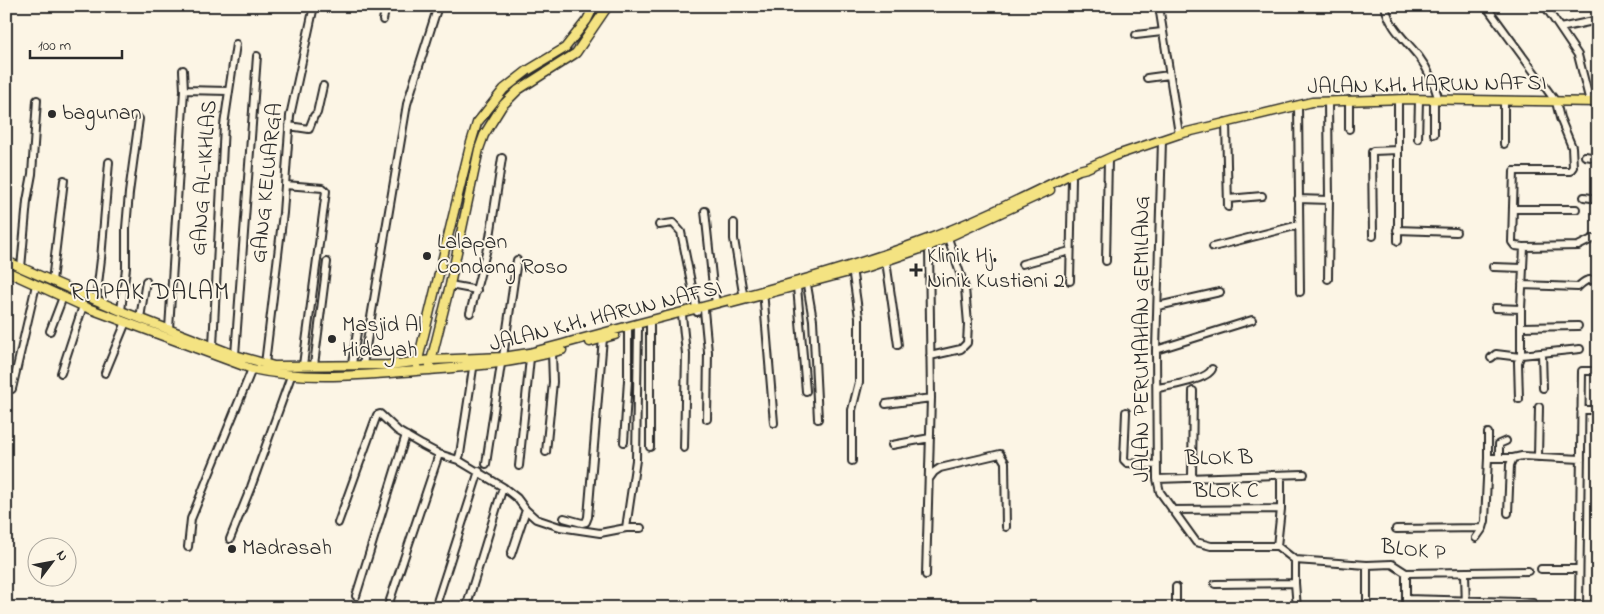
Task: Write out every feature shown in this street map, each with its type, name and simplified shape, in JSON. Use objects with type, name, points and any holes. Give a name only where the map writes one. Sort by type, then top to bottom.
[{"type":"main road","points":[[416,371],[477,122],[504,89],[527,71],[565,48],[594,6]]},
{"type":"main road","points":[[430,370],[479,149],[484,135],[502,106],[518,90],[576,53],[608,6]]},
{"type":"main road","name":"JALAN K.H. HARUN NAFSI","points":[[502,360],[699,310],[852,268],[886,261],[948,238],[960,229],[1079,170],[1180,134],[1226,122],[1298,105],[1328,101],[1398,99],[1594,102]]},
{"type":"main road","name":"JALAN K.H. HARUN NAFSI","points":[[852,268],[960,229],[1072,178],[1087,168]]},
{"type":"main road","name":"JALAN K.H. HARUN NAFSI","points":[[6,262],[118,310],[235,355],[274,366],[390,365],[431,360],[473,363]]},
{"type":"main road","name":"JALAN K.H. HARUN NAFSI","points":[[6,271],[83,306],[252,370],[291,376],[386,375],[473,363],[530,358],[603,338],[628,328],[638,328],[699,310],[716,302],[744,298]]},
{"type":"main road","name":"JALAN K.H. HARUN NAFSI","points":[[763,293],[797,287],[807,281]]},
{"type":"main road","points":[[111,317],[118,310]]},
{"type":"street","name":"GANG KELUARGA","points":[[265,364],[285,185],[290,116],[314,6]]},
{"type":"street","points":[[383,20],[386,6]]},
{"type":"street","points":[[363,365],[407,104],[438,6]]},
{"type":"street","points":[[1159,6],[1180,134]]},
{"type":"street","points":[[1385,6],[1387,16],[1394,29],[1424,64],[1434,85],[1436,100],[1434,134]]},
{"type":"street","points":[[1486,6],[1556,102],[1560,118],[1572,147],[1573,167],[1568,172],[1514,172],[1512,242],[1515,246],[1524,247],[1578,246],[1592,239],[1598,239]]},
{"type":"street","points":[[1545,6],[1578,55],[1594,102]]},
{"type":"street","points":[[1560,28],[1598,20]]},
{"type":"street","points":[[1136,35],[1162,32]]},
{"type":"street","name":"GANG AL-IKHLAS","points":[[213,346],[224,125],[236,44]]},
{"type":"street","points":[[235,355],[257,56]]},
{"type":"street","points":[[169,329],[184,90],[183,70]]},
{"type":"street","points":[[1147,78],[1169,75]]},
{"type":"street","points":[[289,126],[310,129],[314,116],[317,113],[323,86]]},
{"type":"street","points":[[184,90],[228,91]]},
{"type":"street","points":[[1398,99],[1398,241]]},
{"type":"street","points":[[20,268],[27,201],[32,174],[37,100]]},
{"type":"street","points":[[1349,100],[1349,129]]},
{"type":"street","points":[[1418,139],[1419,100]]},
{"type":"street","points":[[1504,100],[1504,144]]},
{"type":"street","points":[[1328,101],[1328,279]]},
{"type":"street","points":[[1298,105],[1300,292]]},
{"type":"street","points":[[118,310],[126,268],[126,228],[129,193],[139,119]]},
{"type":"street","points":[[1226,122],[1228,207]]},
{"type":"street","name":"JALAN PERUMAHAN GEMILANG","points":[[1162,140],[1156,350],[1158,392],[1157,479],[1160,492],[1196,542],[1200,544],[1211,546],[1278,546]]},
{"type":"street","points":[[1373,236],[1372,152],[1398,150]]},
{"type":"street","points":[[1585,156],[1598,158]]},
{"type":"street","points":[[470,313],[490,237],[502,158]]},
{"type":"street","points":[[1106,261],[1108,159]]},
{"type":"street","points":[[96,301],[109,162]]},
{"type":"street","points":[[1070,280],[1072,178]]},
{"type":"street","points":[[52,282],[64,180]]},
{"type":"street","points":[[285,185],[323,188],[326,191],[303,365]]},
{"type":"street","points":[[1228,199],[1262,196]]},
{"type":"street","points":[[1584,197],[1598,199]]},
{"type":"street","points":[[1298,200],[1329,200]]},
{"type":"street","points":[[1513,209],[1576,209]]},
{"type":"street","points":[[705,211],[716,302]]},
{"type":"street","points":[[659,225],[673,223],[680,232],[708,352],[707,419]]},
{"type":"street","points":[[734,223],[734,239],[744,298]]},
{"type":"street","points":[[1213,248],[1299,225]]},
{"type":"street","points":[[1397,230],[1456,232]]},
{"type":"street","points":[[930,356],[961,349],[967,343],[968,324],[965,288],[948,238]]},
{"type":"street","points":[[926,574],[931,398],[929,246]]},
{"type":"street","points":[[1520,399],[1518,362],[1521,353],[1524,247]]},
{"type":"street","points":[[1022,264],[1070,252]]},
{"type":"street","points":[[486,464],[516,260]]},
{"type":"street","points":[[886,261],[898,345]]},
{"type":"street","points":[[314,365],[327,262]]},
{"type":"street","points":[[1493,267],[1523,268]]},
{"type":"street","points":[[852,268],[859,317],[859,382],[852,410],[852,461]]},
{"type":"street","points":[[1522,285],[1578,287],[1583,281],[1589,279],[1598,280]]},
{"type":"street","points":[[140,318],[146,281]]},
{"type":"street","points":[[807,281],[813,320],[818,419]]},
{"type":"street","points":[[450,284],[476,290]]},
{"type":"street","points":[[12,389],[36,285]]},
{"type":"street","points":[[797,287],[806,392]]},
{"type":"street","points":[[1158,306],[1220,292]]},
{"type":"street","points":[[763,293],[774,423]]},
{"type":"street","points":[[50,331],[63,297]]},
{"type":"street","points":[[61,373],[83,306]]},
{"type":"street","points":[[1495,308],[1521,309]]},
{"type":"street","points":[[682,315],[686,354],[684,448]]},
{"type":"street","points":[[1156,350],[1252,320]]},
{"type":"street","points":[[105,373],[126,322]]},
{"type":"street","points":[[650,324],[650,448]]},
{"type":"street","points":[[1521,326],[1578,326]]},
{"type":"street","points":[[624,442],[628,328]]},
{"type":"street","points":[[626,528],[636,460],[638,328]]},
{"type":"street","points":[[352,364],[357,332]]},
{"type":"street","points":[[564,518],[582,523],[586,522],[588,517],[603,338]]},
{"type":"street","points":[[1491,358],[1496,354],[1542,353],[1580,349]]},
{"type":"street","points":[[546,452],[553,382],[552,352]]},
{"type":"street","points":[[1542,353],[1543,388]]},
{"type":"street","points":[[519,466],[530,358]]},
{"type":"street","points":[[459,458],[473,363]]},
{"type":"street","points":[[188,548],[190,519],[252,370]]},
{"type":"street","points":[[1158,392],[1176,384],[1208,375],[1212,370]]},
{"type":"street","points":[[1579,608],[1582,371],[1598,371]]},
{"type":"street","points":[[230,539],[291,376]]},
{"type":"street","points":[[1192,477],[1193,391]]},
{"type":"street","points":[[886,404],[931,398]]},
{"type":"street","points":[[1538,457],[1539,407]]},
{"type":"street","points":[[1582,410],[1598,410]]},
{"type":"street","points":[[1126,412],[1124,460],[1132,464],[1157,466]]},
{"type":"street","points":[[338,523],[377,415],[383,415],[391,425],[407,436],[439,454],[459,458],[503,487],[517,498],[536,519],[584,532],[600,533],[626,528],[641,528]]},
{"type":"street","points":[[1476,538],[1483,528],[1485,521],[1488,433]]},
{"type":"street","points":[[356,596],[404,438],[407,436]]},
{"type":"street","points":[[892,444],[930,438]]},
{"type":"street","points":[[1499,458],[1499,444],[1506,442]]},
{"type":"street","points":[[388,606],[439,454]]},
{"type":"street","points":[[928,480],[940,468],[1000,454],[1005,462],[1006,527]]},
{"type":"street","points":[[1488,458],[1513,458],[1517,456],[1581,459]]},
{"type":"street","points":[[1508,513],[1510,465],[1513,458]]},
{"type":"street","points":[[435,608],[479,471]]},
{"type":"street","name":"BLOK B","points":[[1157,479],[1304,474]]},
{"type":"street","points":[[1281,476],[1278,546],[1295,560],[1297,608]]},
{"type":"street","points":[[466,608],[503,487]]},
{"type":"street","name":"BLOK C","points":[[1172,510],[1281,509]]},
{"type":"street","points":[[511,555],[526,510]]},
{"type":"street","points":[[1396,529],[1483,528]]},
{"type":"street","name":"BLOK P","points":[[1295,560],[1392,564],[1406,573],[1528,572]]},
{"type":"street","points":[[1367,564],[1367,608]]},
{"type":"street","points":[[1541,569],[1578,569]]},
{"type":"street","points":[[1406,573],[1406,608]]},
{"type":"street","points":[[1465,573],[1466,604]]},
{"type":"street","points":[[1215,584],[1296,583]]},
{"type":"street","points":[[1176,587],[1176,608]]},
{"type":"street","points":[[1406,599],[1436,604],[1520,605],[1533,603]]},
{"type":"place","name":"bagunan","points":[[52,114]]},
{"type":"place","name":"Lalapan Condong Roso","points":[[427,256]]},
{"type":"place","name":"Klinik Hj. Ninik Kustiani 2","points":[[916,270]]},
{"type":"place","name":"Masjid Al Hidayah","points":[[332,339]]},
{"type":"place","name":"Madrasah","points":[[232,549]]},
{"type":"district","name":"RAPAK DALAM","points":[[150,293]]}]
